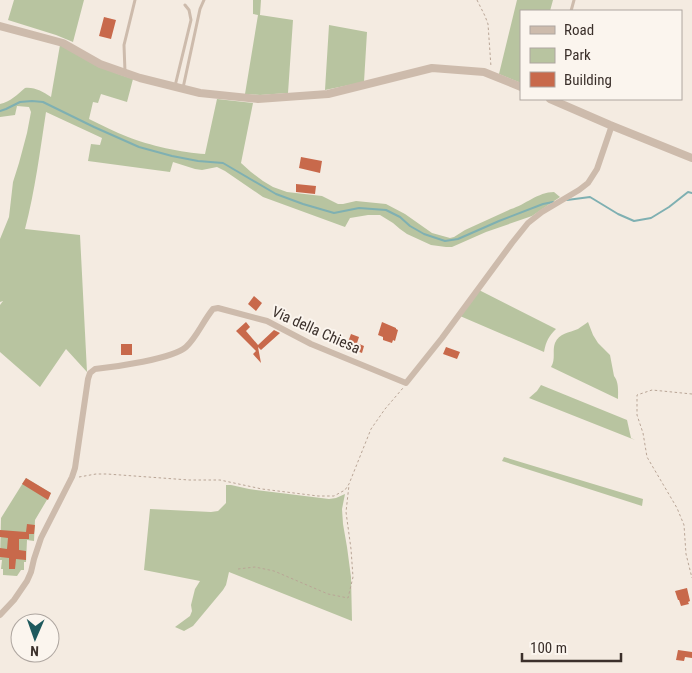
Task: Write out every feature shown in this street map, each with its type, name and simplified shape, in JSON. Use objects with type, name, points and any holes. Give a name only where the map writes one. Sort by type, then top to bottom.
[{"type":"street","points":[[0,26],[63,43],[100,64],[125,73],[200,93],[258,99],[328,94],[432,68],[484,72],[520,87]]},
{"type":"street","points":[[552,100],[692,158]]},
{"type":"street","points":[[406,383],[521,231],[534,218],[584,187],[594,175],[612,125]]},
{"type":"street","name":"Via della Chiesa","points":[[0,615],[14,600],[27,581],[41,538],[71,479],[75,468],[88,378],[95,369],[137,363],[179,352],[190,343],[210,312],[215,308],[268,321],[311,344],[406,383]]},
{"type":"lane","points":[[125,73],[124,45],[135,0]]},
{"type":"lane","points":[[179,88],[201,4],[204,0]]},
{"type":"lane","points":[[179,88],[190,26],[190,13],[185,5]]},
{"type":"path","points":[[477,0],[488,24],[492,75]]},
{"type":"path","points":[[71,479],[88,475],[107,474],[189,480],[220,480],[262,489],[318,496],[334,496],[345,490],[349,484],[371,428],[406,383]]},
{"type":"path","points":[[692,394],[652,390],[637,395],[637,415],[643,433],[647,457],[684,525],[686,554],[692,578]]},
{"type":"path","points":[[238,569],[255,567],[274,571],[328,594],[348,598],[353,576],[346,512],[349,484]]},
{"type":"green space","points":[[14,0],[84,0],[73,42],[8,20]]},
{"type":"green space","points":[[253,0],[261,0],[260,15],[293,20],[288,93],[245,94],[258,15],[253,14]]},
{"type":"green space","points":[[517,0],[553,0],[550,10],[520,10],[520,83],[499,74]]},
{"type":"green space","points":[[329,25],[367,32],[364,82],[325,90]]},
{"type":"green space","points":[[60,45],[104,68],[133,79],[127,102],[101,94],[98,103],[93,102],[89,119],[145,143],[205,154],[217,99],[253,103],[241,163],[263,181],[287,192],[322,196],[338,204],[356,201],[386,204],[405,214],[432,233],[450,238],[542,194],[554,192],[560,197],[532,216],[486,232],[452,247],[431,245],[407,234],[380,215],[350,218],[345,227],[263,197],[217,167],[202,170],[173,162],[170,172],[88,161],[91,144],[100,145],[102,138],[46,112],[25,229],[80,235],[87,372],[66,349],[40,387],[0,352],[0,305],[3,301],[0,302],[0,239],[9,217],[13,182],[31,112],[29,107],[17,106],[15,115],[0,117],[0,104],[10,100],[25,88],[36,89],[51,97]]},
{"type":"green space","points":[[479,290],[556,329],[548,339],[544,352],[460,316]]},
{"type":"green space","points":[[588,322],[598,343],[610,355],[616,378],[618,399],[551,367],[554,346],[557,340],[562,335],[578,329]]},
{"type":"green space","points":[[541,385],[627,420],[631,438],[635,440],[529,398]]},
{"type":"green space","points":[[504,457],[643,499],[642,506],[502,461]]},
{"type":"green space","points":[[26,478],[51,493],[35,520],[34,541],[27,540],[24,570],[21,570],[17,576],[3,575],[3,569],[1,569],[2,560],[0,560],[1,518]]},
{"type":"green space","points":[[226,485],[329,499],[345,494],[342,509],[351,577],[352,621],[229,572],[223,590],[193,626],[184,631],[175,627],[190,616],[195,589],[200,581],[144,570],[150,509],[218,511],[226,503]]},
{"type":"building","points":[[104,17],[116,20],[111,39],[99,36]]},
{"type":"building","points":[[301,157],[322,161],[320,173],[299,168]]},
{"type":"building","points":[[296,184],[316,186],[315,194],[296,192]]},
{"type":"building","points":[[254,296],[262,303],[256,311],[248,304]]},
{"type":"building","points":[[246,322],[250,327],[246,331],[258,345],[274,330],[280,333],[261,350],[258,347],[261,363],[253,354],[256,351],[236,331]]},
{"type":"building","points":[[382,322],[398,330],[395,341],[393,340],[392,343],[383,340],[383,337],[378,335]]},
{"type":"building","points":[[351,334],[359,337],[357,343],[364,346],[362,353],[347,347]]},
{"type":"building","points":[[121,344],[132,344],[132,355],[121,355]]},
{"type":"building","points":[[446,347],[460,352],[457,359],[443,354]]},
{"type":"building","points":[[26,478],[51,493],[48,500],[22,484]]},
{"type":"building","points":[[27,524],[35,525],[34,534],[29,534],[29,539],[19,539],[19,550],[26,551],[26,560],[16,559],[15,569],[9,569],[9,558],[0,557],[0,548],[7,549],[8,538],[0,537],[0,530],[26,532]]},
{"type":"building","points":[[687,588],[689,604],[681,606],[675,591]]},
{"type":"building","points":[[678,650],[692,652],[692,658],[685,657],[684,661],[676,660]]},
{"type":"waterway","points":[[0,111],[20,102],[43,102],[139,147],[198,161],[223,163],[276,194],[303,204],[334,213],[359,208],[386,210],[400,217],[410,226],[424,234],[445,241],[458,239],[499,221],[553,202]]},
{"type":"waterway","points":[[567,200],[590,197],[618,214],[634,221],[651,218],[688,192],[692,193]]}]
